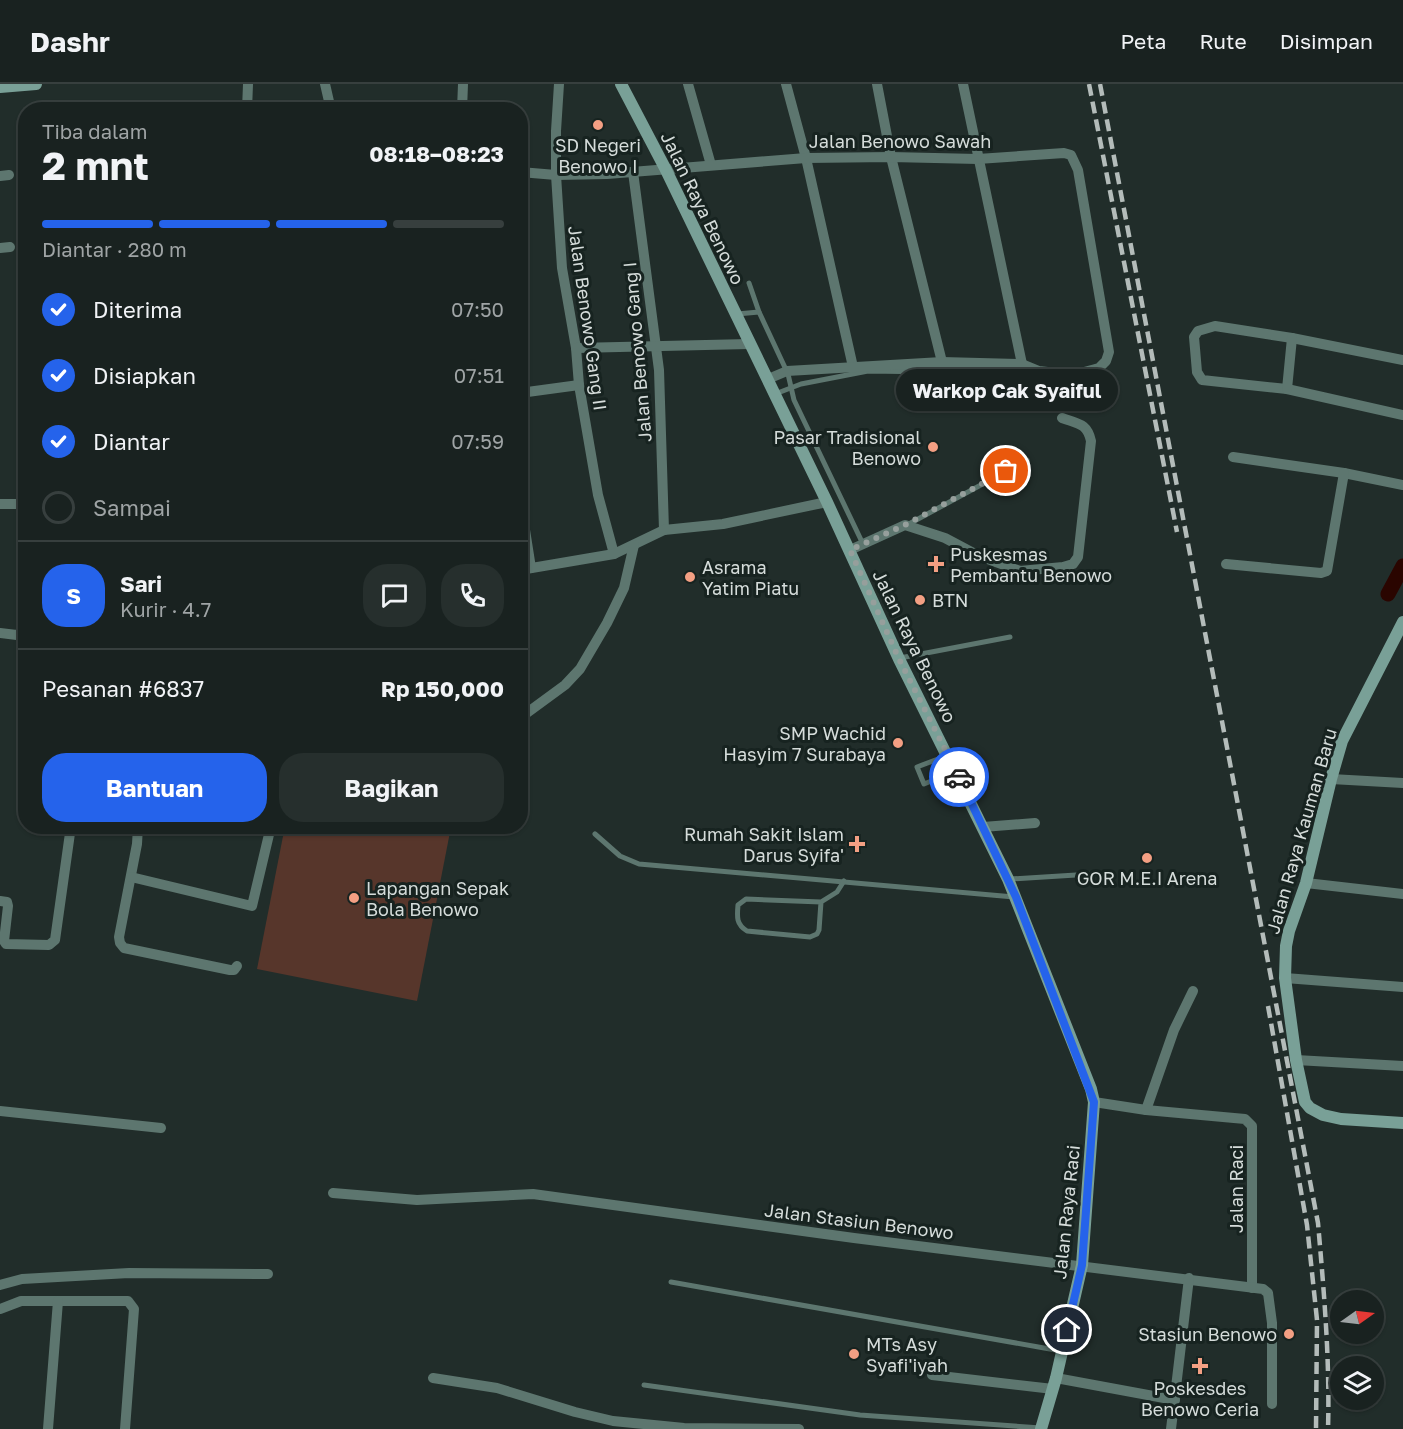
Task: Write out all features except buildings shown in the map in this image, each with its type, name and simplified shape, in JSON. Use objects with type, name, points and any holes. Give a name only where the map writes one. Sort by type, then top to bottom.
[{"type":"main road","points":[[0,87],[36,84]]},
{"type":"main road","name":"Jalan Raya Benowo","points":[[621,84],[665,168],[768,379],[850,550],[899,659],[1008,879],[1094,1102]]},
{"type":"main road","name":"Jalan Raya Kauman Baru","points":[[1403,622],[1342,741],[1306,884],[1289,931],[1285,978],[1296,1060],[1305,1102],[1316,1112],[1341,1119],[1403,1123]]},
{"type":"main road","name":"Jalan Raya Raci","points":[[1041,1428],[1055,1384],[1082,1265],[1094,1102]]},
{"type":"street","points":[[247,102],[248,84]]},
{"type":"street","points":[[325,84],[329,102]]},
{"type":"street","points":[[462,102],[463,84]]},
{"type":"street","name":"Jalan Benowo Gang II","points":[[559,84],[556,175],[562,268],[598,495],[615,554]]},
{"type":"street","points":[[688,84],[711,165]]},
{"type":"street","points":[[786,84],[806,158],[853,367]]},
{"type":"street","points":[[877,84],[891,157],[940,367]]},
{"type":"street","points":[[768,379],[788,373],[853,367],[1022,364],[963,84]]},
{"type":"street","name":"Jalan Benowo Sawah","points":[[528,173],[556,175],[633,172],[806,158],[978,159],[1064,153],[1071,155],[1078,170],[1109,352],[1106,361],[1099,368],[1073,375],[1039,371],[1022,364]]},
{"type":"street","name":"Jalan Benowo Gang I","points":[[633,172],[659,370],[664,530]]},
{"type":"street","points":[[1403,360],[1292,338],[1215,326],[1198,331],[1194,337],[1197,372],[1202,380],[1287,389],[1403,415]]},
{"type":"street","points":[[1287,389],[1292,338]]},
{"type":"street","points":[[576,348],[749,344]]},
{"type":"street","points":[[528,392],[579,385]]},
{"type":"street","points":[[850,550],[905,525],[945,538],[977,555],[1020,571],[1073,564],[1078,557],[1091,441],[1085,426],[1062,418]]},
{"type":"street","points":[[1233,457],[1344,473],[1403,485]]},
{"type":"street","points":[[1227,564],[1321,573],[1327,571],[1344,473]]},
{"type":"street","points":[[528,569],[615,554],[664,530],[723,524],[827,502]]},
{"type":"street","points":[[0,504],[18,504]]},
{"type":"street","points":[[528,712],[565,685],[580,669],[608,623],[624,588],[634,545]]},
{"type":"street","points":[[0,633],[18,635]]},
{"type":"street","points":[[1331,779],[1403,783]]},
{"type":"street","points":[[983,827],[1035,823]]},
{"type":"street","points":[[0,901],[6,902],[8,906],[4,941],[9,945],[49,945],[53,943],[69,834]]},
{"type":"street","points":[[137,834],[119,937],[120,943],[124,948],[230,970],[234,970],[237,966]]},
{"type":"street","points":[[131,877],[252,906],[270,834]]},
{"type":"street","points":[[1306,884],[1403,894]]},
{"type":"street","points":[[1285,978],[1403,987]]},
{"type":"street","points":[[1146,1110],[1174,1030],[1192,991]]},
{"type":"street","points":[[1296,1060],[1403,1066]]},
{"type":"street","name":"Jalan Raci","points":[[1094,1102],[1146,1110],[1245,1119],[1252,1126],[1252,1288]]},
{"type":"street","points":[[0,1111],[161,1128]]},
{"type":"street","name":"Jalan Stasiun Benowo","points":[[333,1193],[417,1200],[532,1194],[854,1238],[1189,1278],[1252,1288]]},
{"type":"street","points":[[0,1285],[22,1279],[129,1273],[267,1274]]},
{"type":"street","points":[[1171,1429],[1189,1278]]},
{"type":"street","points":[[1252,1288],[1263,1289],[1268,1293],[1272,1323],[1272,1404]]},
{"type":"street","points":[[0,1310],[21,1301],[128,1301],[134,1306],[125,1429]]},
{"type":"street","points":[[48,1429],[58,1301]]},
{"type":"street","points":[[932,1375],[1055,1384],[1175,1400]]},
{"type":"street","points":[[433,1378],[497,1388],[575,1412],[631,1424],[684,1428],[799,1429]]},
{"type":"lane","points":[[749,283],[759,312],[788,373],[794,400],[863,544]]},
{"type":"lane","points":[[735,315],[759,312]]},
{"type":"lane","points":[[775,394],[790,386],[868,372],[940,367]]},
{"type":"lane","points":[[905,525],[1027,460]]},
{"type":"lane","points":[[899,659],[1010,637]]},
{"type":"lane","points":[[948,755],[917,767],[924,784],[956,771]]},
{"type":"lane","points":[[595,834],[630,862],[655,867],[1016,897]]},
{"type":"lane","points":[[1008,879],[1092,874]]},
{"type":"lane","points":[[821,902],[819,930],[817,934],[810,937],[747,931],[740,927],[738,922],[738,905],[746,899],[821,902],[837,892],[844,881]]},
{"type":"lane","points":[[671,1282],[1062,1352]]},
{"type":"lane","points":[[644,1385],[860,1415],[1041,1428]]},
{"type":"shaded area","name":"Lapangan Sepak Bola Benowo","points":[[283,834],[450,834],[417,1001],[257,969]]},
{"type":"waterway","points":[[1388,594],[1403,566]]},
{"type":"railway","points":[[1089,84],[1177,532]]},
{"type":"railway","points":[[1100,84],[1318,1223],[1327,1352],[1328,1429]]},
{"type":"railway","points":[[1268,1006],[1307,1225],[1317,1320],[1316,1429]]},
{"type":"way so far","points":[[959,777],[899,659],[850,550],[905,525],[1006,471]]},
{"type":"place","name":"SD Negeri Benowo I","points":[[598,125]]},
{"type":"place","name":"Pasar Tradisional Benowo","points":[[933,447]]},
{"type":"place","name":"Warkop Cak Syaiful","points":[[1006,471]]},
{"type":"place","name":"Puskesmas Pembantu Benowo","points":[[936,564]]},
{"type":"place","name":"Asrama Yatim Piatu","points":[[690,577]]},
{"type":"place","name":"BTN","points":[[920,600]]},
{"type":"place","name":"SMP Wachid Hasyim 7 Surabaya","points":[[898,743]]},
{"type":"place","name":"Rumah Sakit Islam Darus Syifa'","points":[[857,844]]},
{"type":"place","name":"GOR M.E.I Arena","points":[[1147,858]]},
{"type":"place","name":"Lapangan Sepak Bola Benowo","points":[[354,898]]},
{"type":"place","name":"Stasiun Benowo","points":[[1289,1334]]},
{"type":"place","name":"MTs Asy Syafi'iyah","points":[[854,1354]]},
{"type":"place","name":"Poskesdes Benowo Ceria","points":[[1200,1366]]},
{"type":"route","points":[[959,777],[1016,897],[1091,1089],[1094,1102],[1082,1265],[1067,1330]]}]
